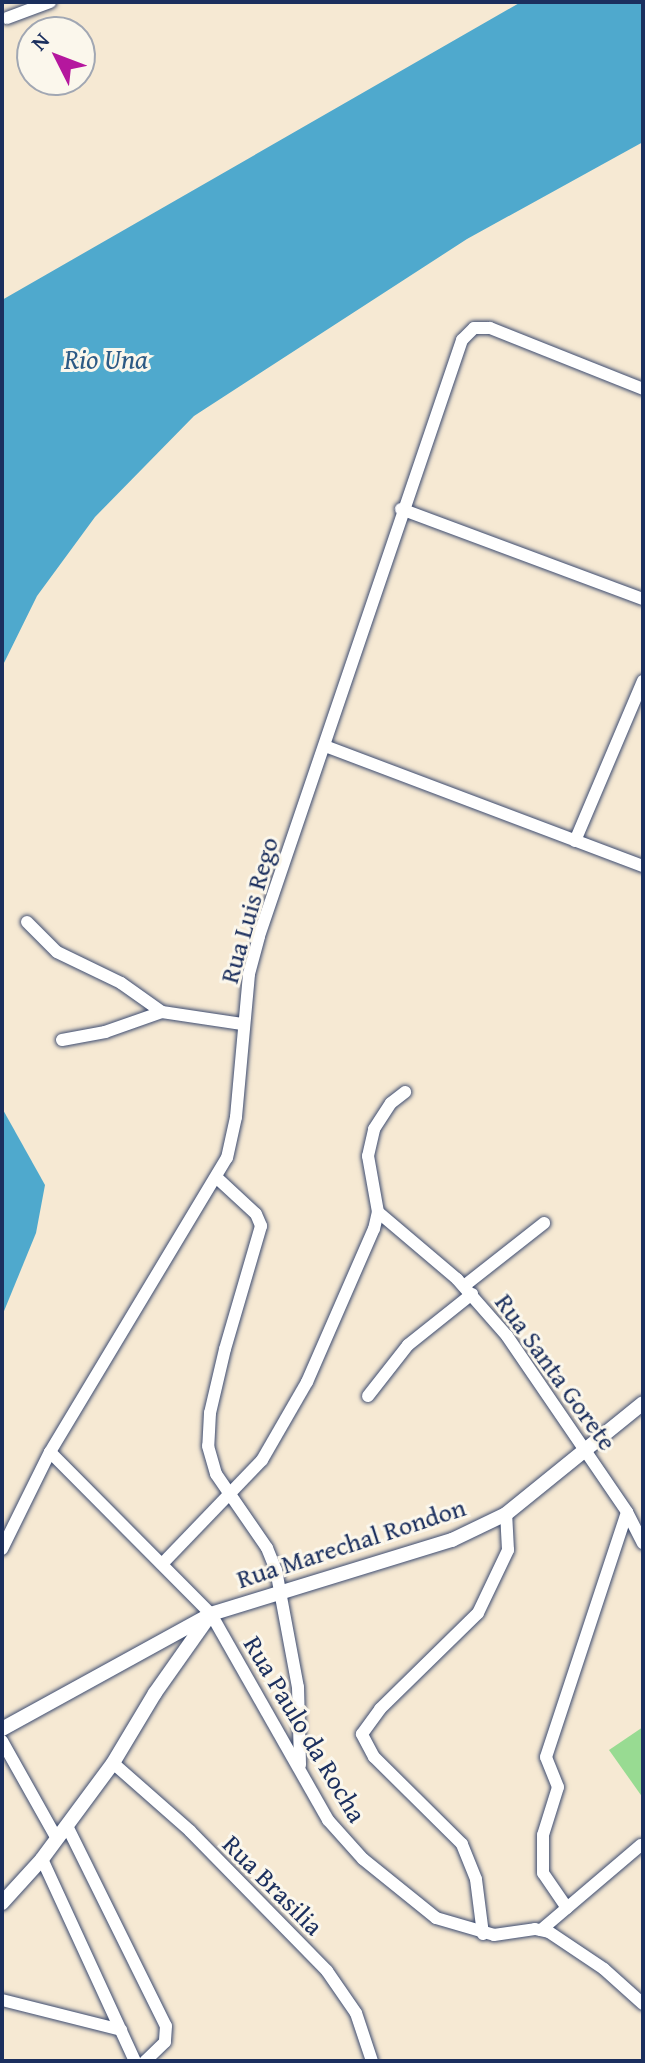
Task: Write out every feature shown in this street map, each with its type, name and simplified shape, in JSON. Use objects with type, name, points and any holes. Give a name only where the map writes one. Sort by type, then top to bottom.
[{"type":"street","points":[[7,18],[50,2]]},
{"type":"street","name":"Rua Luis Rego","points":[[2,1549],[50,1452],[227,1158],[236,1117],[242,1024],[249,974],[259,936],[455,356],[470,330],[490,328],[643,389]]},
{"type":"street","points":[[401,509],[643,599]]},
{"type":"street","points":[[575,841],[643,681]]},
{"type":"street","points":[[325,746],[643,866]]},
{"type":"street","points":[[27,922],[57,952],[121,983],[162,1012],[242,1024]]},
{"type":"street","points":[[62,1040],[105,1032],[162,1012]]},
{"type":"street","points":[[162,1564],[229,1495],[277,1438],[307,1382],[368,1247],[378,1212],[369,1168],[374,1129],[391,1103],[405,1092]]},
{"type":"street","points":[[216,1177],[256,1214],[261,1226],[225,1349],[207,1430],[211,1459],[229,1495],[267,1548],[280,1595],[298,1687],[300,1765]]},
{"type":"street","name":"Rua Santa Gorete","points":[[378,1212],[423,1247],[468,1290],[538,1377],[627,1512],[643,1543]]},
{"type":"street","points":[[368,1396],[408,1345],[544,1223]]},
{"type":"street","name":"Rua Marechal Rondon","points":[[2,1729],[211,1614],[452,1540],[506,1514],[643,1403]]},
{"type":"street","name":"Rua Paulo da Rocha","points":[[50,1452],[211,1614],[300,1765],[328,1820],[363,1859],[436,1918],[483,1934],[503,1936],[541,1930]]},
{"type":"street","points":[[567,1908],[543,1873],[543,1835],[558,1787],[546,1757],[627,1512]]},
{"type":"street","points":[[483,1934],[476,1879],[462,1844],[374,1757],[362,1734],[380,1709],[478,1613],[508,1550],[506,1514]]},
{"type":"street","points":[[2,1903],[42,1859],[113,1763],[155,1693],[211,1614]]},
{"type":"street","points":[[2,1741],[57,1839]]},
{"type":"street","name":"Rua Brasilia","points":[[113,1763],[190,1831],[327,1971],[356,2013],[372,2061]]},
{"type":"street","points":[[67,1826],[166,2026],[165,2042],[145,2061]]},
{"type":"street","points":[[641,1845],[541,1930],[604,1969],[643,2004]]},
{"type":"street","points":[[42,1859],[135,2061]]},
{"type":"street","points":[[2,2000],[121,2030]]},
{"type":"green space","points":[[643,1727],[643,1798],[609,1750]]},
{"type":"water","name":"Rio Una","points":[[521,2],[643,2],[643,142],[467,239],[194,416],[95,517],[37,596],[2,667],[2,300]]},
{"type":"water","points":[[2,1108],[45,1185],[36,1233],[2,1316]]}]
